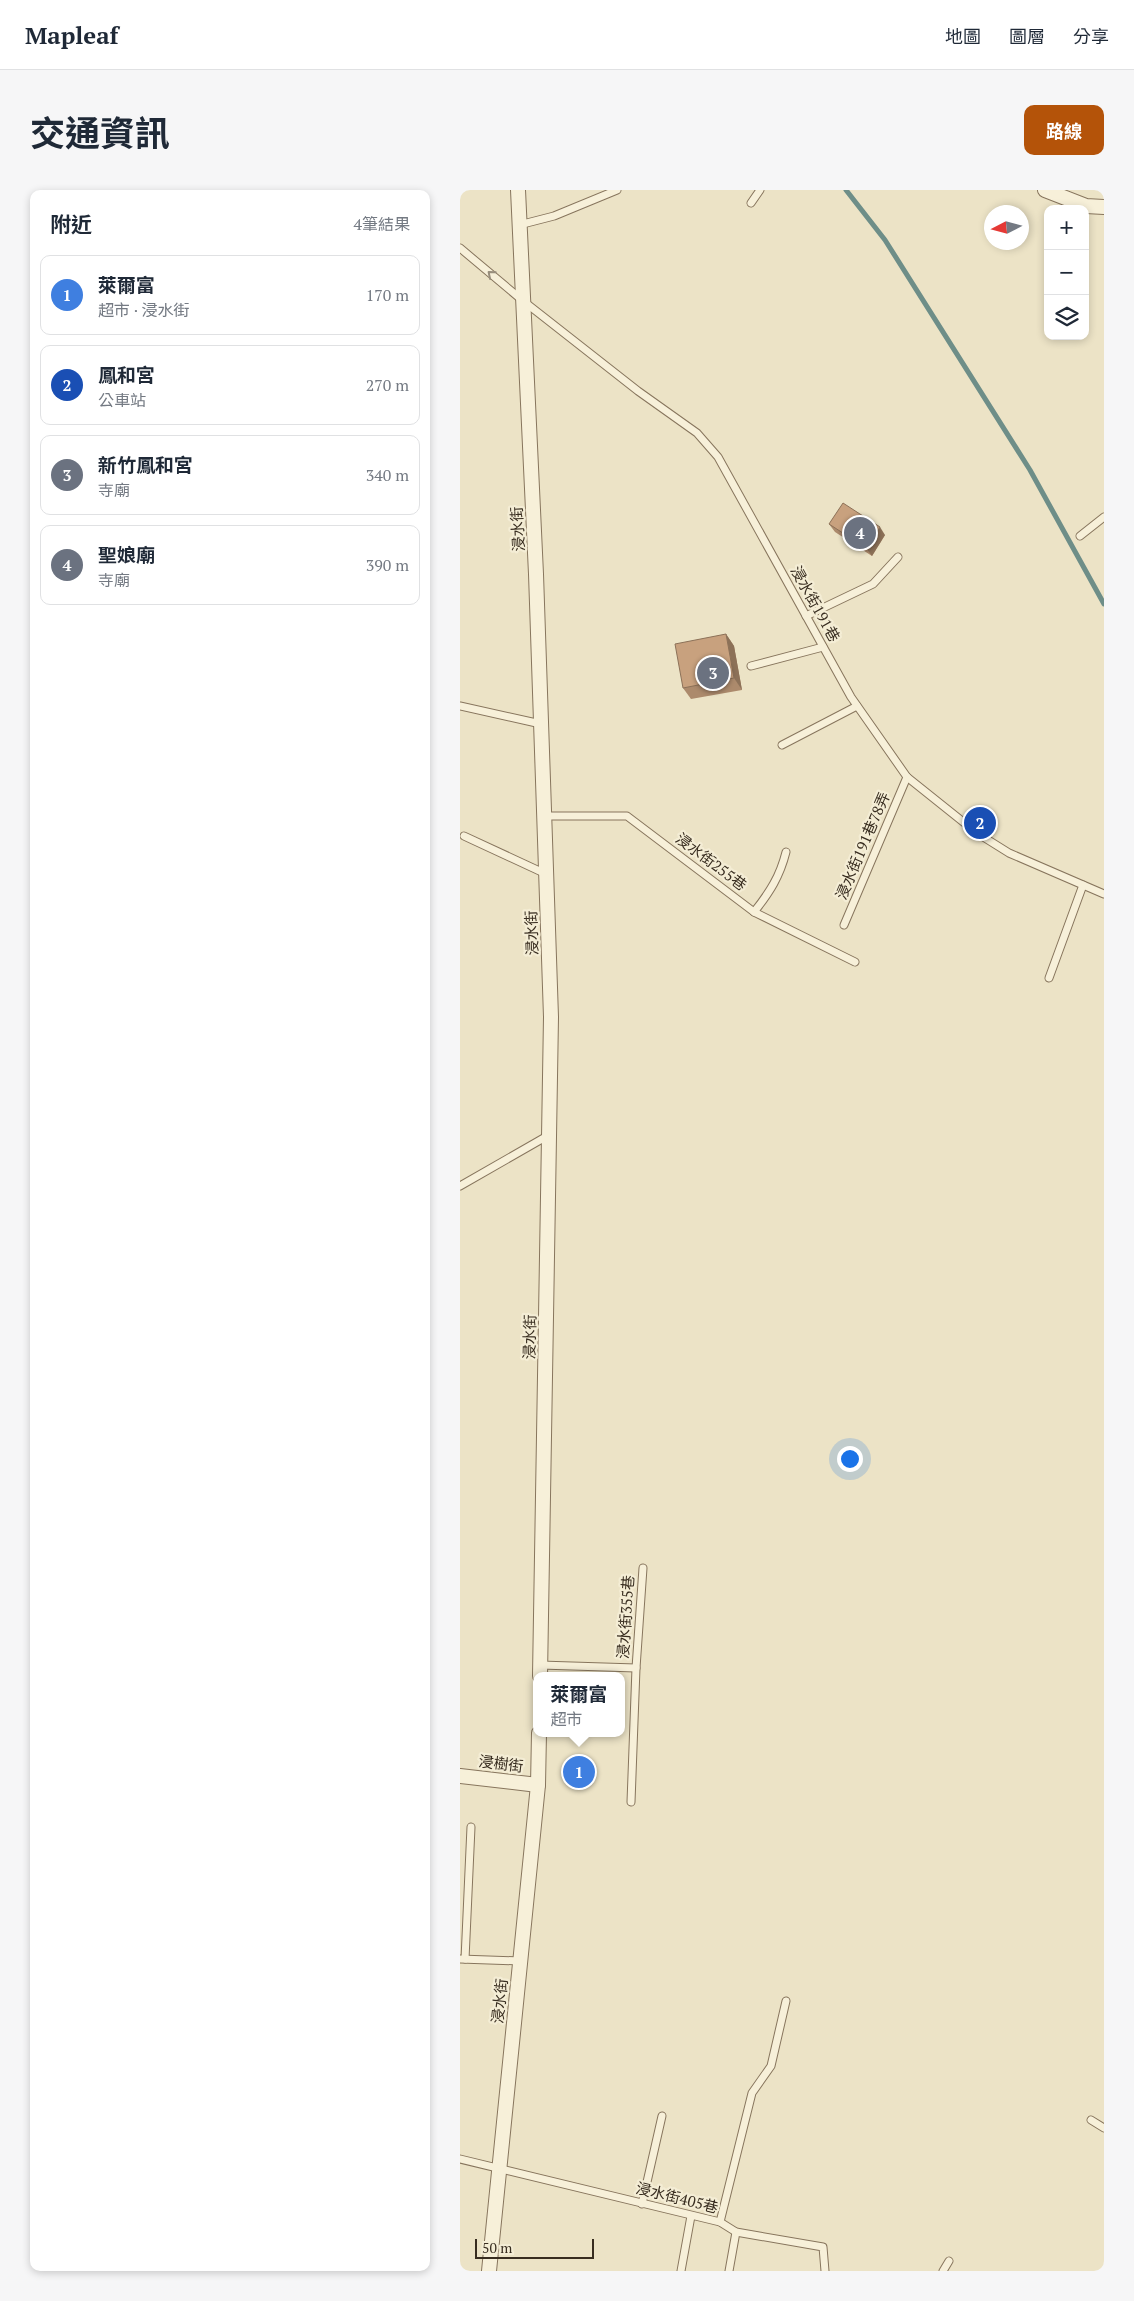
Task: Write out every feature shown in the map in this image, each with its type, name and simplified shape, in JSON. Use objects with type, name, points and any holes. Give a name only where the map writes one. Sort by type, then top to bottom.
[{"type":"street","name":"浸水街","points":[[518,190],[536,574],[551,1017],[540,1670]]},
{"type":"street","points":[[1045,190],[1086,206],[1104,207]]},
{"type":"street","name":"浸水街","points":[[488,2271],[538,1785],[539,1737]]},
{"type":"street","name":"浸樹街","points":[[460,1776],[538,1785]]},
{"type":"lane","points":[[519,225],[554,216],[617,190]]},
{"type":"lane","points":[[750,203],[760,190]]},
{"type":"lane","name":"浸水街191巷","points":[[460,248],[522,300],[638,391],[697,433],[718,457],[857,706],[907,777],[977,833],[1001,848],[1104,894]]},
{"type":"lane","points":[[1080,536],[1104,517]]},
{"type":"lane","points":[[806,616],[873,584],[898,557]]},
{"type":"lane","points":[[751,666],[823,646]]},
{"type":"lane","points":[[460,706],[541,724]]},
{"type":"lane","points":[[782,745],[857,706]]},
{"type":"lane","name":"浸水街191巷78弄","points":[[844,925],[907,777]]},
{"type":"lane","name":"浸水街255巷","points":[[544,816],[627,816],[754,912],[855,962]]},
{"type":"lane","points":[[464,836],[546,874]]},
{"type":"lane","points":[[754,912],[773,888],[781,872],[786,852]]},
{"type":"lane","points":[[1049,978],[1083,885]]},
{"type":"lane","points":[[460,1186],[549,1134]]},
{"type":"lane","name":"浸水街355巷","points":[[631,1802],[636,1668],[643,1568]]},
{"type":"lane","name":"浸水街355巷","points":[[540,1670],[636,1668]]},
{"type":"lane","points":[[471,1827],[462,1959],[520,1961]]},
{"type":"lane","points":[[720,2222],[752,2092],[771,2066],[786,2001]]},
{"type":"lane","points":[[642,2204],[662,2116]]},
{"type":"lane","points":[[1090,2120],[1104,2128]]},
{"type":"lane","name":"浸水街405巷","points":[[460,2159],[720,2222],[736,2232],[823,2247],[826,2271]]},
{"type":"lane","points":[[681,2271],[691,2216]]},
{"type":"lane","points":[[729,2271],[736,2232]]},
{"type":"lane","points":[[943,2271],[949,2261]]},
{"type":"building","points":[[843,503],[880,527],[866,548],[829,524]]},
{"type":"building","points":[[726,634],[734,678],[683,688],[675,644]]},
{"type":"waterway","points":[[846,190],[885,240],[1030,470],[1104,604]]},
{"type":"place","name":"聖娘廟","points":[[860,533]]},
{"type":"place","name":"新竹鳳和宮","points":[[713,673]]},
{"type":"place","name":"鳳和宮","points":[[980,823]]},
{"type":"place","name":"萊爾富","points":[[579,1772]]}]
